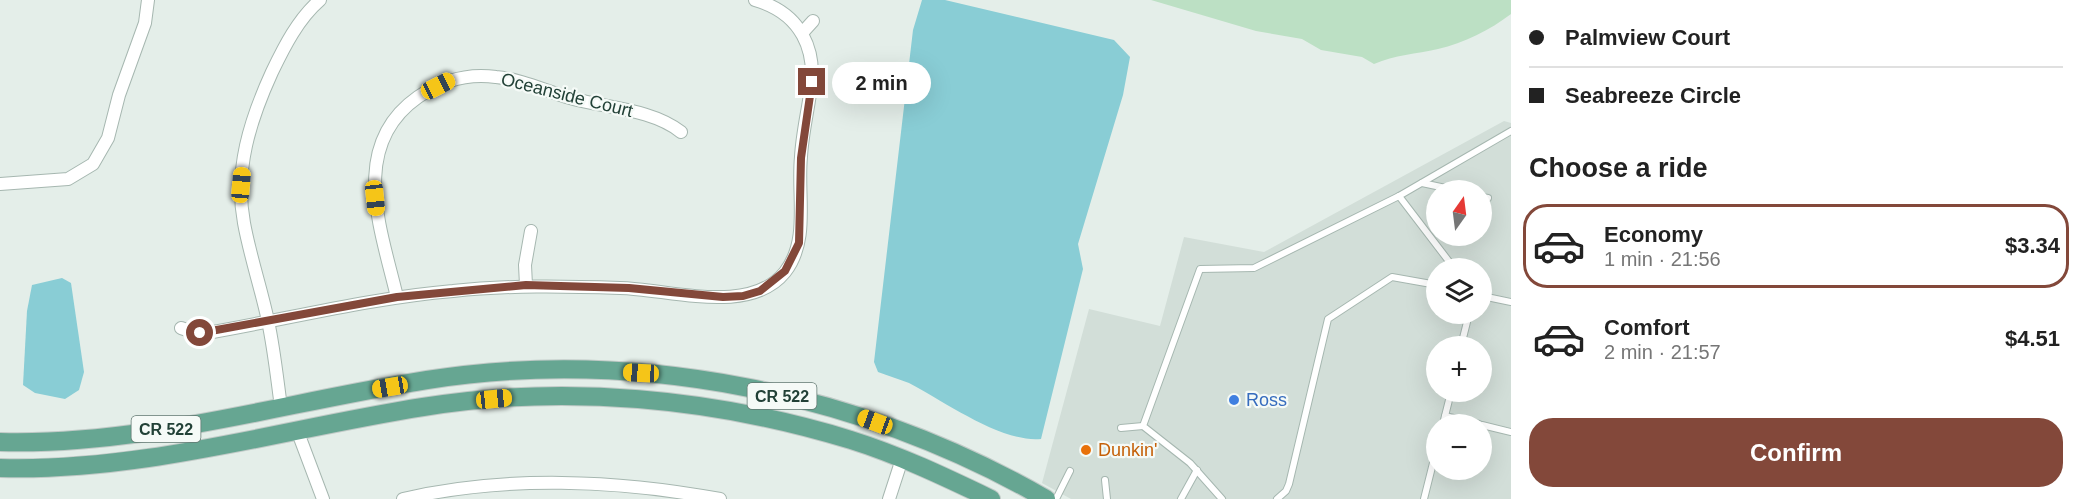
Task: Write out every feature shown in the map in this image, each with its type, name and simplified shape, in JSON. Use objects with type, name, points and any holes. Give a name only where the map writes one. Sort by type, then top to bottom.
[{"type":"main road","name":"CR 522","points":[[0,442],[113,437],[429,380],[515,372],[598,371],[708,381],[768,392],[858,415],[951,451],[1046,499]]},
{"type":"main road","points":[[297,429],[304,416],[330,397]]},
{"type":"main road","name":"CR 522","points":[[0,468],[98,465],[425,406],[517,397],[589,397],[703,406],[761,417],[851,440],[902,459],[991,499]]},
{"type":"main road","points":[[246,440],[275,420],[281,407]]},
{"type":"street","points":[[0,184],[68,179],[93,164],[108,138],[119,95],[145,23],[148,0]]},
{"type":"street","points":[[281,407],[269,322],[244,222],[241,185],[243,152],[262,93],[278,60],[296,28],[320,0]]},
{"type":"street","points":[[181,328],[207,333],[397,297],[526,285],[629,288],[743,296],[760,291],[776,281],[785,271],[799,243],[801,158],[814,67],[803,32],[785,15],[767,3],[755,0]]},
{"type":"street","points":[[803,32],[813,21]]},
{"type":"street","name":"Oceanside Court","points":[[397,297],[377,213],[374,182],[377,155],[388,129],[403,108],[426,92],[449,80],[496,76],[572,98],[666,119],[681,132]]},
{"type":"street","points":[[526,285],[525,264],[531,231]]},
{"type":"street","points":[[297,429],[323,499]]},
{"type":"street","points":[[889,499],[902,459]]},
{"type":"street","points":[[403,499],[586,484],[688,493],[720,499]]},
{"type":"lane","points":[[1143,426],[1200,269],[1254,268],[1399,196],[1511,131]]},
{"type":"lane","points":[[1421,183],[1426,184]]},
{"type":"lane","points":[[1399,196],[1446,258]]},
{"type":"lane","points":[[1277,499],[1286,491],[1289,484],[1328,319],[1392,277],[1426,283]]},
{"type":"lane","points":[[1492,298],[1511,302]]},
{"type":"lane","points":[[1121,429],[1143,426],[1197,470],[1222,499]]},
{"type":"lane","points":[[1492,428],[1511,432]]},
{"type":"lane","points":[[1180,499],[1197,470]]},
{"type":"lane","points":[[1056,499],[1071,471]]},
{"type":"lane","points":[[1105,480],[1107,499]]},
{"type":"lane","points":[[1424,499],[1429,480]]},
{"type":"shaded area","points":[[1504,121],[1511,123],[1511,499],[1071,499],[1042,483],[1089,309],[1160,326],[1184,237],[1264,252]]},
{"type":"green space","points":[[1151,0],[1511,0],[1511,14],[1486,31],[1467,40],[1374,64],[1362,57],[1321,50],[1302,39],[1256,31]]},
{"type":"water","points":[[922,0],[945,0],[1114,40],[1130,57],[1123,95],[1078,244],[1083,269],[1041,439],[1025,438],[991,428],[909,383],[878,372],[874,362],[913,30]]},
{"type":"water","points":[[62,278],[71,283],[84,372],[79,390],[65,399],[35,393],[23,385],[27,311],[32,285]]},
{"type":"place","name":"Ross","points":[[1234,400]]},
{"type":"place","name":"Dunkin'","points":[[1086,450]]},
{"type":"route","points":[[200,333],[397,297],[526,285],[629,288],[723,297],[743,296],[760,291],[776,281],[785,271],[799,243],[801,158],[812,82]]}]
